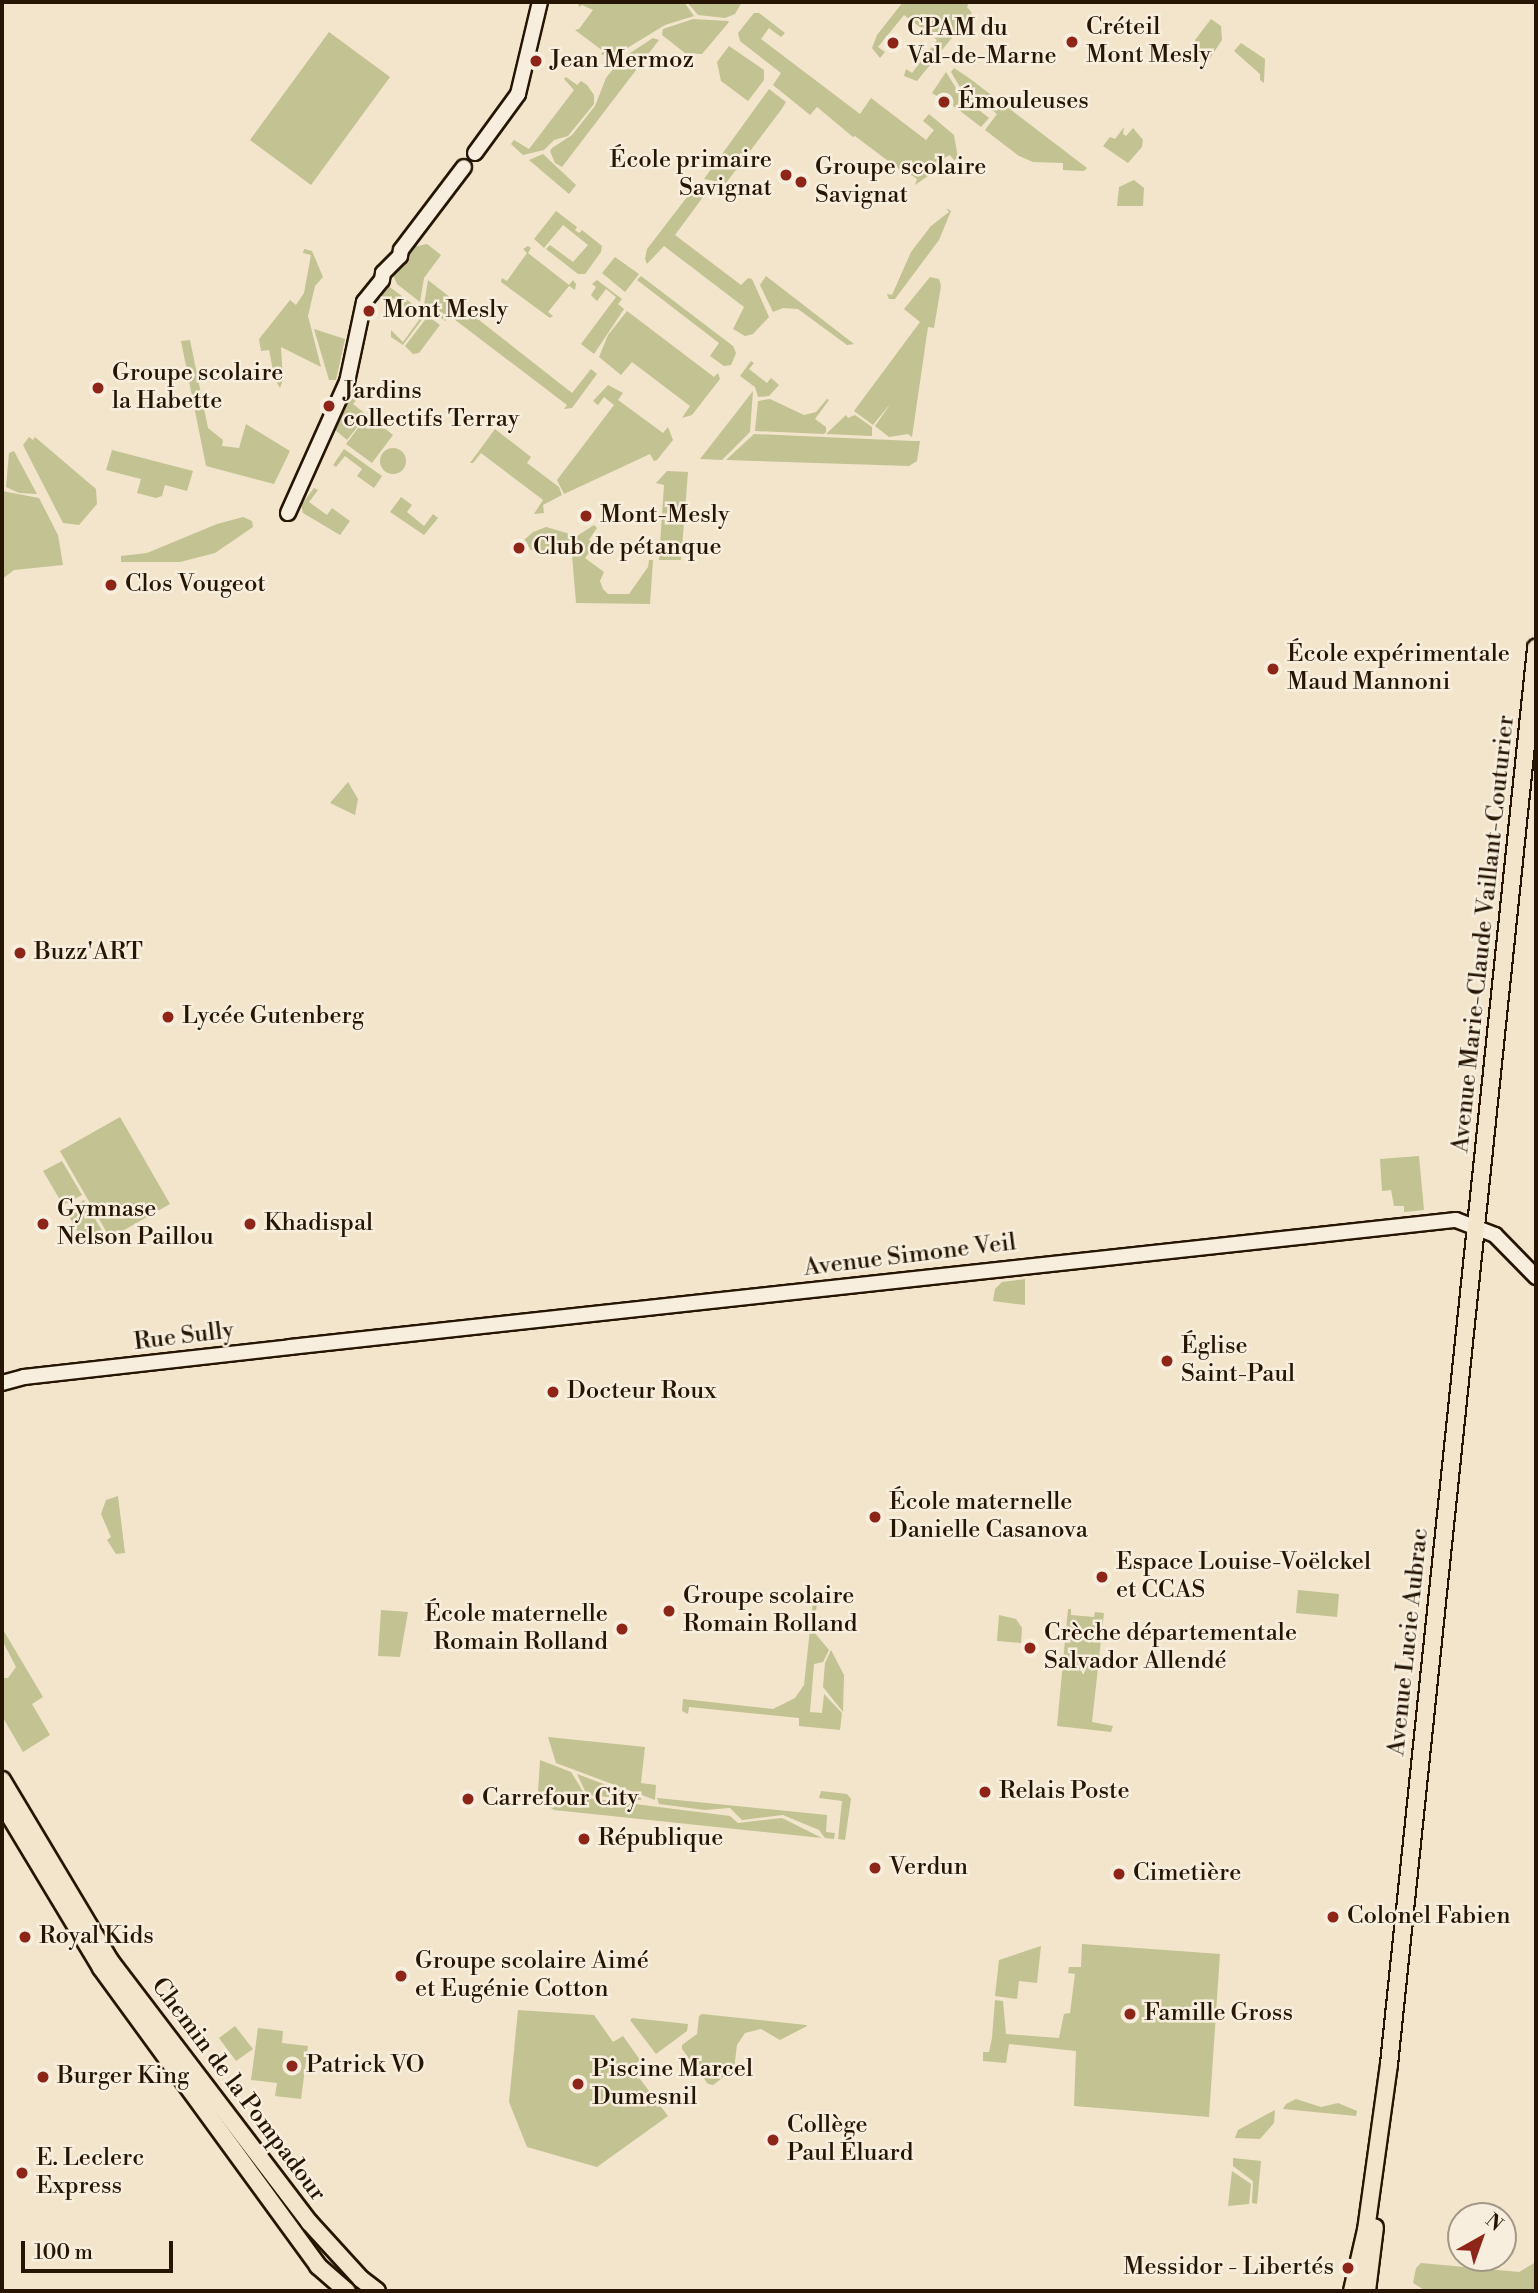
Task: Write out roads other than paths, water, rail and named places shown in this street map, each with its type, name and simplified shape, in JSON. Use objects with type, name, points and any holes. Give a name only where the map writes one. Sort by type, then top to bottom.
[{"type":"main road","name":"Avenue Marie-Claude Vaillant-Couturier","points":[[1476,1225],[1536,648]]},
{"type":"main road","name":"Avenue Lucie Aubrac","points":[[1352,2291],[1366,2230],[1390,2064],[1476,1225]]},
{"type":"main road","points":[[2,1780],[69,1903]]},
{"type":"main road","points":[[2,1803],[69,1903]]},
{"type":"main road","name":"Chemin de la Pompadour","points":[[69,1903],[101,1968],[318,2266],[347,2291]]},
{"type":"main road","name":"Chemin de la Pompadour","points":[[69,1903],[309,2222],[361,2279],[377,2291]]},
{"type":"main road","name":"Avenue Lucie Aubrac","points":[[1367,2291],[1387,2124],[1390,2064]]},
{"type":"main road","points":[[318,2266],[324,2282],[332,2291]]},
{"type":"street","points":[[475,153],[518,94],[540,2]]},
{"type":"street","points":[[288,513],[347,382],[364,302],[464,167]]},
{"type":"street","name":"Avenue Simone Veil","points":[[349,1341],[1291,1236],[1456,1220],[1476,1225]]},
{"type":"street","points":[[1476,1225],[1495,1235],[1536,1277]]},
{"type":"street","name":"Rue Sully","points":[[2,1376],[24,1377],[349,1341]]},
{"type":"street","name":"Rue Sully","points":[[2,1383],[24,1377]]},
{"type":"place","name":"Créteil Mont Mesly","points":[[1072,42]]},
{"type":"place","name":"CPAM du Val-de-Marne","points":[[893,43]]},
{"type":"place","name":"Jean Mermoz","points":[[536,61]]},
{"type":"place","name":"Émouleuses","points":[[944,102]]},
{"type":"place","name":"École primaire Savignat","points":[[786,175]]},
{"type":"place","name":"Groupe scolaire Savignat","points":[[801,182]]},
{"type":"place","name":"Mont Mesly","points":[[369,311]]},
{"type":"place","name":"Groupe scolaire la Habette","points":[[98,388]]},
{"type":"place","name":"Jardins collectifs Terray","points":[[329,406]]},
{"type":"place","name":"Mont-Mesly","points":[[586,516]]},
{"type":"place","name":"Club de pétanque","points":[[519,548]]},
{"type":"place","name":"Clos Vougeot","points":[[111,585]]},
{"type":"place","name":"École expérimentale Maud Mannoni","points":[[1273,669]]},
{"type":"place","name":"Buzz'ART","points":[[20,953]]},
{"type":"place","name":"Lycée Gutenberg","points":[[168,1017]]},
{"type":"place","name":"Gymnase Nelson Paillou","points":[[43,1224]]},
{"type":"place","name":"Khadispal","points":[[250,1224]]},
{"type":"place","name":"Église Saint-Paul","points":[[1167,1361]]},
{"type":"place","name":"Docteur Roux","points":[[553,1392]]},
{"type":"place","name":"École maternelle Danielle Casanova","points":[[875,1517]]},
{"type":"place","name":"Espace Louise-Voëlckel et CCAS","points":[[1102,1577]]},
{"type":"place","name":"Groupe scolaire Romain Rolland","points":[[669,1611]]},
{"type":"place","name":"École maternelle Romain Rolland","points":[[622,1629]]},
{"type":"place","name":"Crèche départementale Salvador Allendé","points":[[1030,1648]]},
{"type":"place","name":"Relais Poste","points":[[985,1792]]},
{"type":"place","name":"Carrefour City","points":[[468,1799]]},
{"type":"place","name":"République","points":[[584,1839]]},
{"type":"place","name":"Verdun","points":[[875,1868]]},
{"type":"place","name":"Cimetière","points":[[1119,1874]]},
{"type":"place","name":"Colonel Fabien","points":[[1333,1917]]},
{"type":"place","name":"Royal Kids","points":[[25,1937]]},
{"type":"place","name":"Groupe scolaire Aimé et Eugénie Cotton","points":[[401,1976]]},
{"type":"place","name":"Famille Gross","points":[[1130,2014]]},
{"type":"place","name":"Patrick VO","points":[[292,2066]]},
{"type":"place","name":"Burger King","points":[[43,2077]]},
{"type":"place","name":"Piscine Marcel Dumesnil","points":[[578,2084]]},
{"type":"place","name":"Collège Paul Éluard","points":[[773,2140]]},
{"type":"place","name":"E. Leclerc Express","points":[[22,2173]]},
{"type":"place","name":"Messidor - Libertés","points":[[1348,2268]]}]
